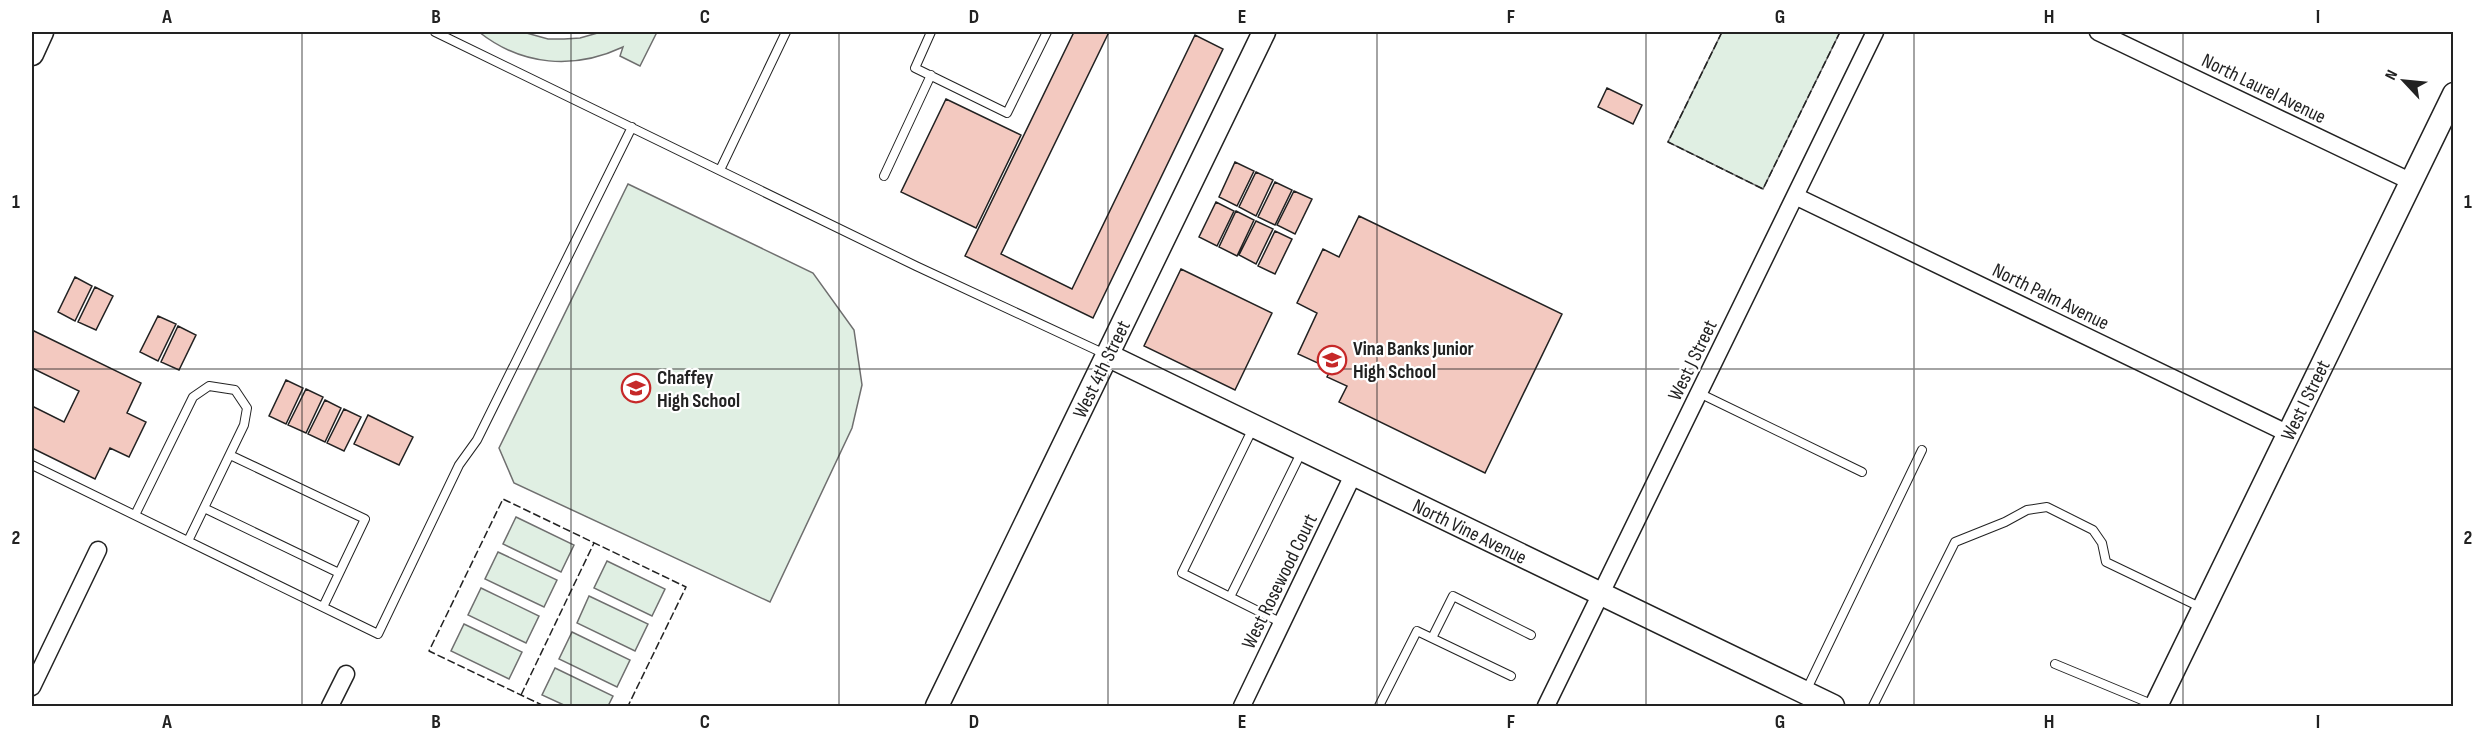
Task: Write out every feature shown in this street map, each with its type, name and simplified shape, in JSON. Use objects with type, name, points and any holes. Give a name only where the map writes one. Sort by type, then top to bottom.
[{"type":"street","points":[[32,54],[42,32]]},
{"type":"street","name":"West J Street","points":[[1546,706],[1875,32]]},
{"type":"street","name":"North Laurel Avenue","points":[[2098,32],[2412,182]]},
{"type":"street","name":"West 4th Street","points":[[937,706],[1260,35]]},
{"type":"street","name":"West I Street","points":[[2156,706],[2454,94]]},
{"type":"street","name":"North Palm Avenue","points":[[1796,196],[2289,434]]},
{"type":"street","name":"North Vine Avenue","points":[[1107,355],[1833,706]]},
{"type":"street","name":"West Rosewood Court","points":[[1242,706],[1354,473]]},
{"type":"street","points":[[32,687],[98,550]]},
{"type":"street","points":[[330,706],[346,674]]},
{"type":"lane","points":[[435,32],[916,266],[1107,355]]},
{"type":"lane","points":[[720,170],[786,32]]},
{"type":"lane","points":[[932,32],[915,68],[1007,112],[1047,32]]},
{"type":"lane","points":[[884,177],[931,75]]},
{"type":"lane","points":[[32,465],[378,634],[459,465],[477,440],[632,127]]},
{"type":"lane","points":[[135,515],[193,397],[209,386],[235,390],[247,408],[244,426],[188,541]]},
{"type":"lane","points":[[1699,393],[1862,472]]},
{"type":"lane","points":[[1254,426],[1182,573],[1282,623]]},
{"type":"lane","points":[[1230,597],[1303,449]]},
{"type":"lane","points":[[1805,693],[1922,450]]},
{"type":"lane","points":[[230,454],[364,519],[322,607]]},
{"type":"lane","points":[[1873,706],[1955,542],[2005,522],[2027,510],[2047,507],[2093,530],[2102,543],[2106,562],[2202,608]]},
{"type":"lane","points":[[204,508],[339,573]]},
{"type":"lane","points":[[1432,638],[1453,596],[1531,635]]},
{"type":"lane","points":[[1379,706],[1417,631],[1511,676]]},
{"type":"lane","points":[[2055,664],[2156,706]]},
{"type":"green space","points":[[479,32],[523,32],[548,39],[564,39],[580,38],[601,32],[657,32],[640,66],[620,56],[623,47],[586,59],[549,61],[513,52]]},
{"type":"green space","points":[[1722,32],[1840,32],[1763,189],[1668,142]]},
{"type":"green space","points":[[628,184],[813,273],[854,330],[862,385],[852,428],[770,602],[514,483],[499,448]]},
{"type":"green space","points":[[516,517],[574,545],[561,572],[503,544]]},
{"type":"green space","points":[[498,552],[557,580],[544,607],[485,579]]},
{"type":"green space","points":[[607,561],[665,589],[652,616],[594,588]]},
{"type":"green space","points":[[481,588],[539,616],[526,643],[468,615]]},
{"type":"green space","points":[[589,596],[648,624],[635,651],[577,623]]},
{"type":"green space","points":[[464,624],[522,652],[509,679],[451,651]]},
{"type":"green space","points":[[572,632],[630,660],[617,687],[559,659]]},
{"type":"green space","points":[[555,668],[613,696],[608,706],[566,706],[542,695]]},
{"type":"building","points":[[1074,32],[1109,32],[1001,254],[1072,289],[1195,35],[1223,49],[1093,318],[965,256]]},
{"type":"building","points":[[1607,88],[1642,105],[1633,124],[1598,107]]},
{"type":"building","points":[[946,99],[1021,135],[976,228],[901,192]]},
{"type":"building","points":[[1235,162],[1254,171],[1237,206],[1219,197]]},
{"type":"building","points":[[1256,172],[1273,180],[1256,216],[1239,207]]},
{"type":"building","points":[[1275,182],[1292,190],[1275,225],[1258,217]]},
{"type":"building","points":[[1294,191],[1312,199],[1295,234],[1277,225]]},
{"type":"building","points":[[1216,202],[1234,211],[1217,246],[1199,237]]},
{"type":"building","points":[[1236,211],[1254,220],[1237,256],[1219,247]]},
{"type":"building","points":[[1359,216],[1562,314],[1485,473],[1339,402],[1347,386],[1327,377],[1331,369],[1298,354],[1317,313],[1297,303],[1323,249],[1339,257]]},
{"type":"building","points":[[1256,221],[1273,229],[1256,264],[1239,255]]},
{"type":"building","points":[[1275,231],[1292,239],[1275,274],[1258,266]]},
{"type":"building","points":[[1181,269],[1272,313],[1235,390],[1144,346]]},
{"type":"building","points":[[75,277],[92,286],[75,321],[58,312]]},
{"type":"building","points":[[95,287],[113,296],[96,330],[78,322]]},
{"type":"building","points":[[158,316],[176,324],[158,361],[140,352]]},
{"type":"building","points":[[178,326],[196,335],[179,370],[161,362]]},
{"type":"building","points":[[32,330],[141,383],[127,413],[146,422],[129,457],[110,448],[95,479],[32,448],[32,406],[64,422],[79,391],[32,368]]},
{"type":"building","points":[[286,380],[303,388],[286,424],[269,416]]},
{"type":"building","points":[[306,389],[323,397],[306,433],[288,425]]},
{"type":"building","points":[[325,400],[341,408],[325,442],[308,434]]},
{"type":"building","points":[[344,409],[361,417],[344,451],[327,443]]},
{"type":"building","points":[[368,415],[413,437],[399,465],[354,444]]},
{"type":"fence","points":[[1722,32],[1668,142],[1763,189],[1840,32]]},
{"type":"fence","points":[[544,706],[429,651],[503,499],[686,587],[628,706]]},
{"type":"fence","points":[[521,695],[594,543]]},
{"type":"place","name":"Vina Banks Junior High School","points":[[1332,360]]},
{"type":"place","name":"Chaffey High School","points":[[636,388]]}]
